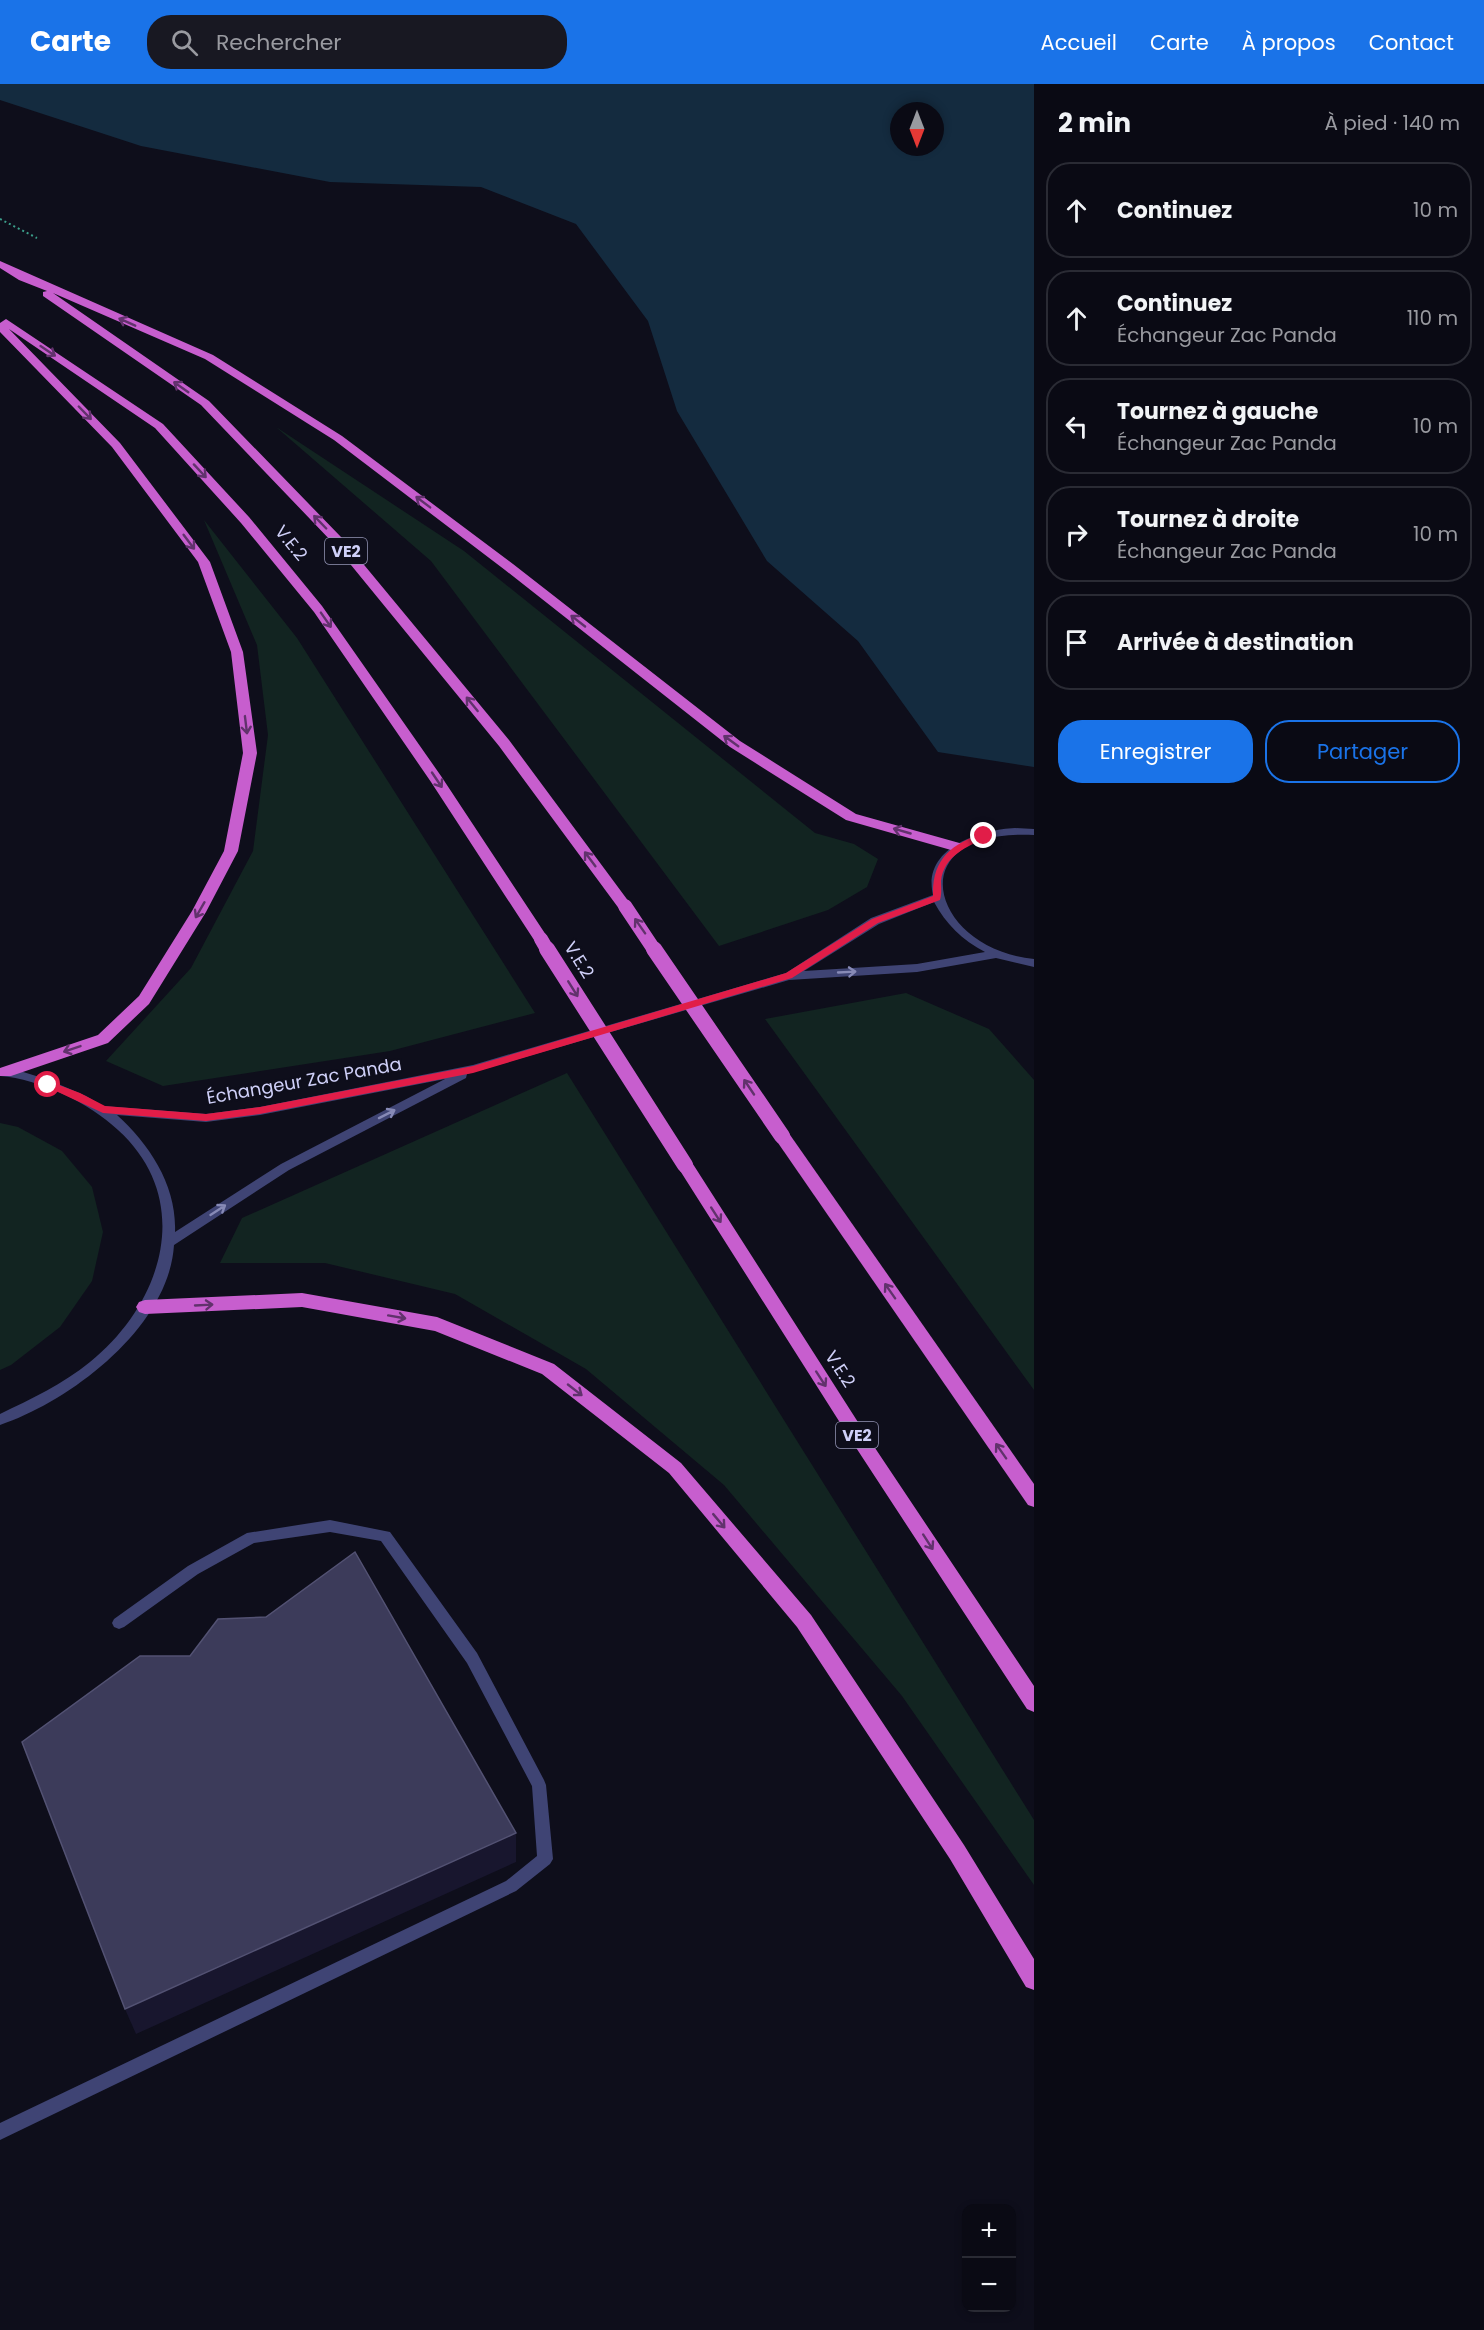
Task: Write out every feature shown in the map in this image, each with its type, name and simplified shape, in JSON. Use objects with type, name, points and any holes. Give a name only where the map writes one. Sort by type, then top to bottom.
[{"type":"highway","name":"V.E.2","points":[[0,264],[205,403],[337,540],[504,743],[625,906],[1034,1499]]},
{"type":"highway","points":[[15,273],[208,357],[338,438],[509,567],[735,744],[851,817],[958,847]]},
{"type":"highway","name":"V.E.2","points":[[0,318],[159,426],[246,520],[325,619],[436,779],[541,939],[864,1445],[1034,1703]]},
{"type":"highway","points":[[0,326],[116,445],[204,562],[237,652],[250,753],[231,851],[199,912],[144,1000],[103,1039],[2,1072]]},
{"type":"highway","points":[[145,1307],[302,1300],[436,1324],[548,1369],[675,1468],[804,1621],[957,1852],[1034,1979]]},
{"type":"street","points":[[937,897],[937,879],[944,862],[958,847],[984,836],[1015,830],[1034,832]]},
{"type":"street","name":"Échangeur Zac Panda","points":[[789,976],[875,921],[937,897],[946,916],[965,937],[996,954],[1034,963]]},
{"type":"street","name":"Échangeur Zac Panda","points":[[103,1110],[206,1118],[260,1111],[473,1069],[789,976],[917,968],[996,954]]},
{"type":"street","name":"Échangeur Zac Panda","points":[[169,1242],[285,1167],[473,1069]]},
{"type":"street","points":[[0,1420],[59,1393],[109,1354],[145,1307],[161,1275],[169,1242],[167,1202],[156,1167],[134,1135],[103,1110],[77,1095],[2,1072]]},
{"type":"street","points":[[0,2132],[511,1886],[545,1858],[539,1785],[472,1658],[385,1536],[330,1526],[252,1537],[193,1570],[119,1623]]},
{"type":"green space","points":[[276,427],[464,551],[815,833],[854,844],[878,859],[867,887],[828,910],[719,946],[431,561]]},
{"type":"green space","points":[[204,520],[297,638],[535,1013],[390,1051],[163,1086],[106,1061],[191,968],[253,851],[268,735],[257,645]]},
{"type":"green space","points":[[906,993],[989,1029],[1034,1080],[1034,1390],[765,1019]]},
{"type":"green space","points":[[567,1073],[1034,1820],[1034,1885],[902,1696],[724,1485],[586,1369],[455,1294],[325,1263],[220,1263],[242,1218]]},
{"type":"green space","points":[[0,1123],[18,1127],[62,1151],[92,1187],[103,1232],[92,1281],[60,1327],[11,1365],[0,1370]]},
{"type":"water","points":[[0,84],[1034,84],[1034,767],[938,752],[858,641],[767,561],[677,411],[648,321],[576,224],[481,187],[330,182],[141,146],[0,100]]},
{"type":"building","points":[[355,1552],[516,1833],[125,2009],[22,1742],[140,1656],[190,1656],[218,1619],[266,1617]]},
{"type":"route","points":[[48,1085],[77,1095],[103,1110],[206,1118],[260,1111],[473,1069],[789,976],[875,921],[937,897],[937,879],[944,862],[958,847],[984,836]]}]
